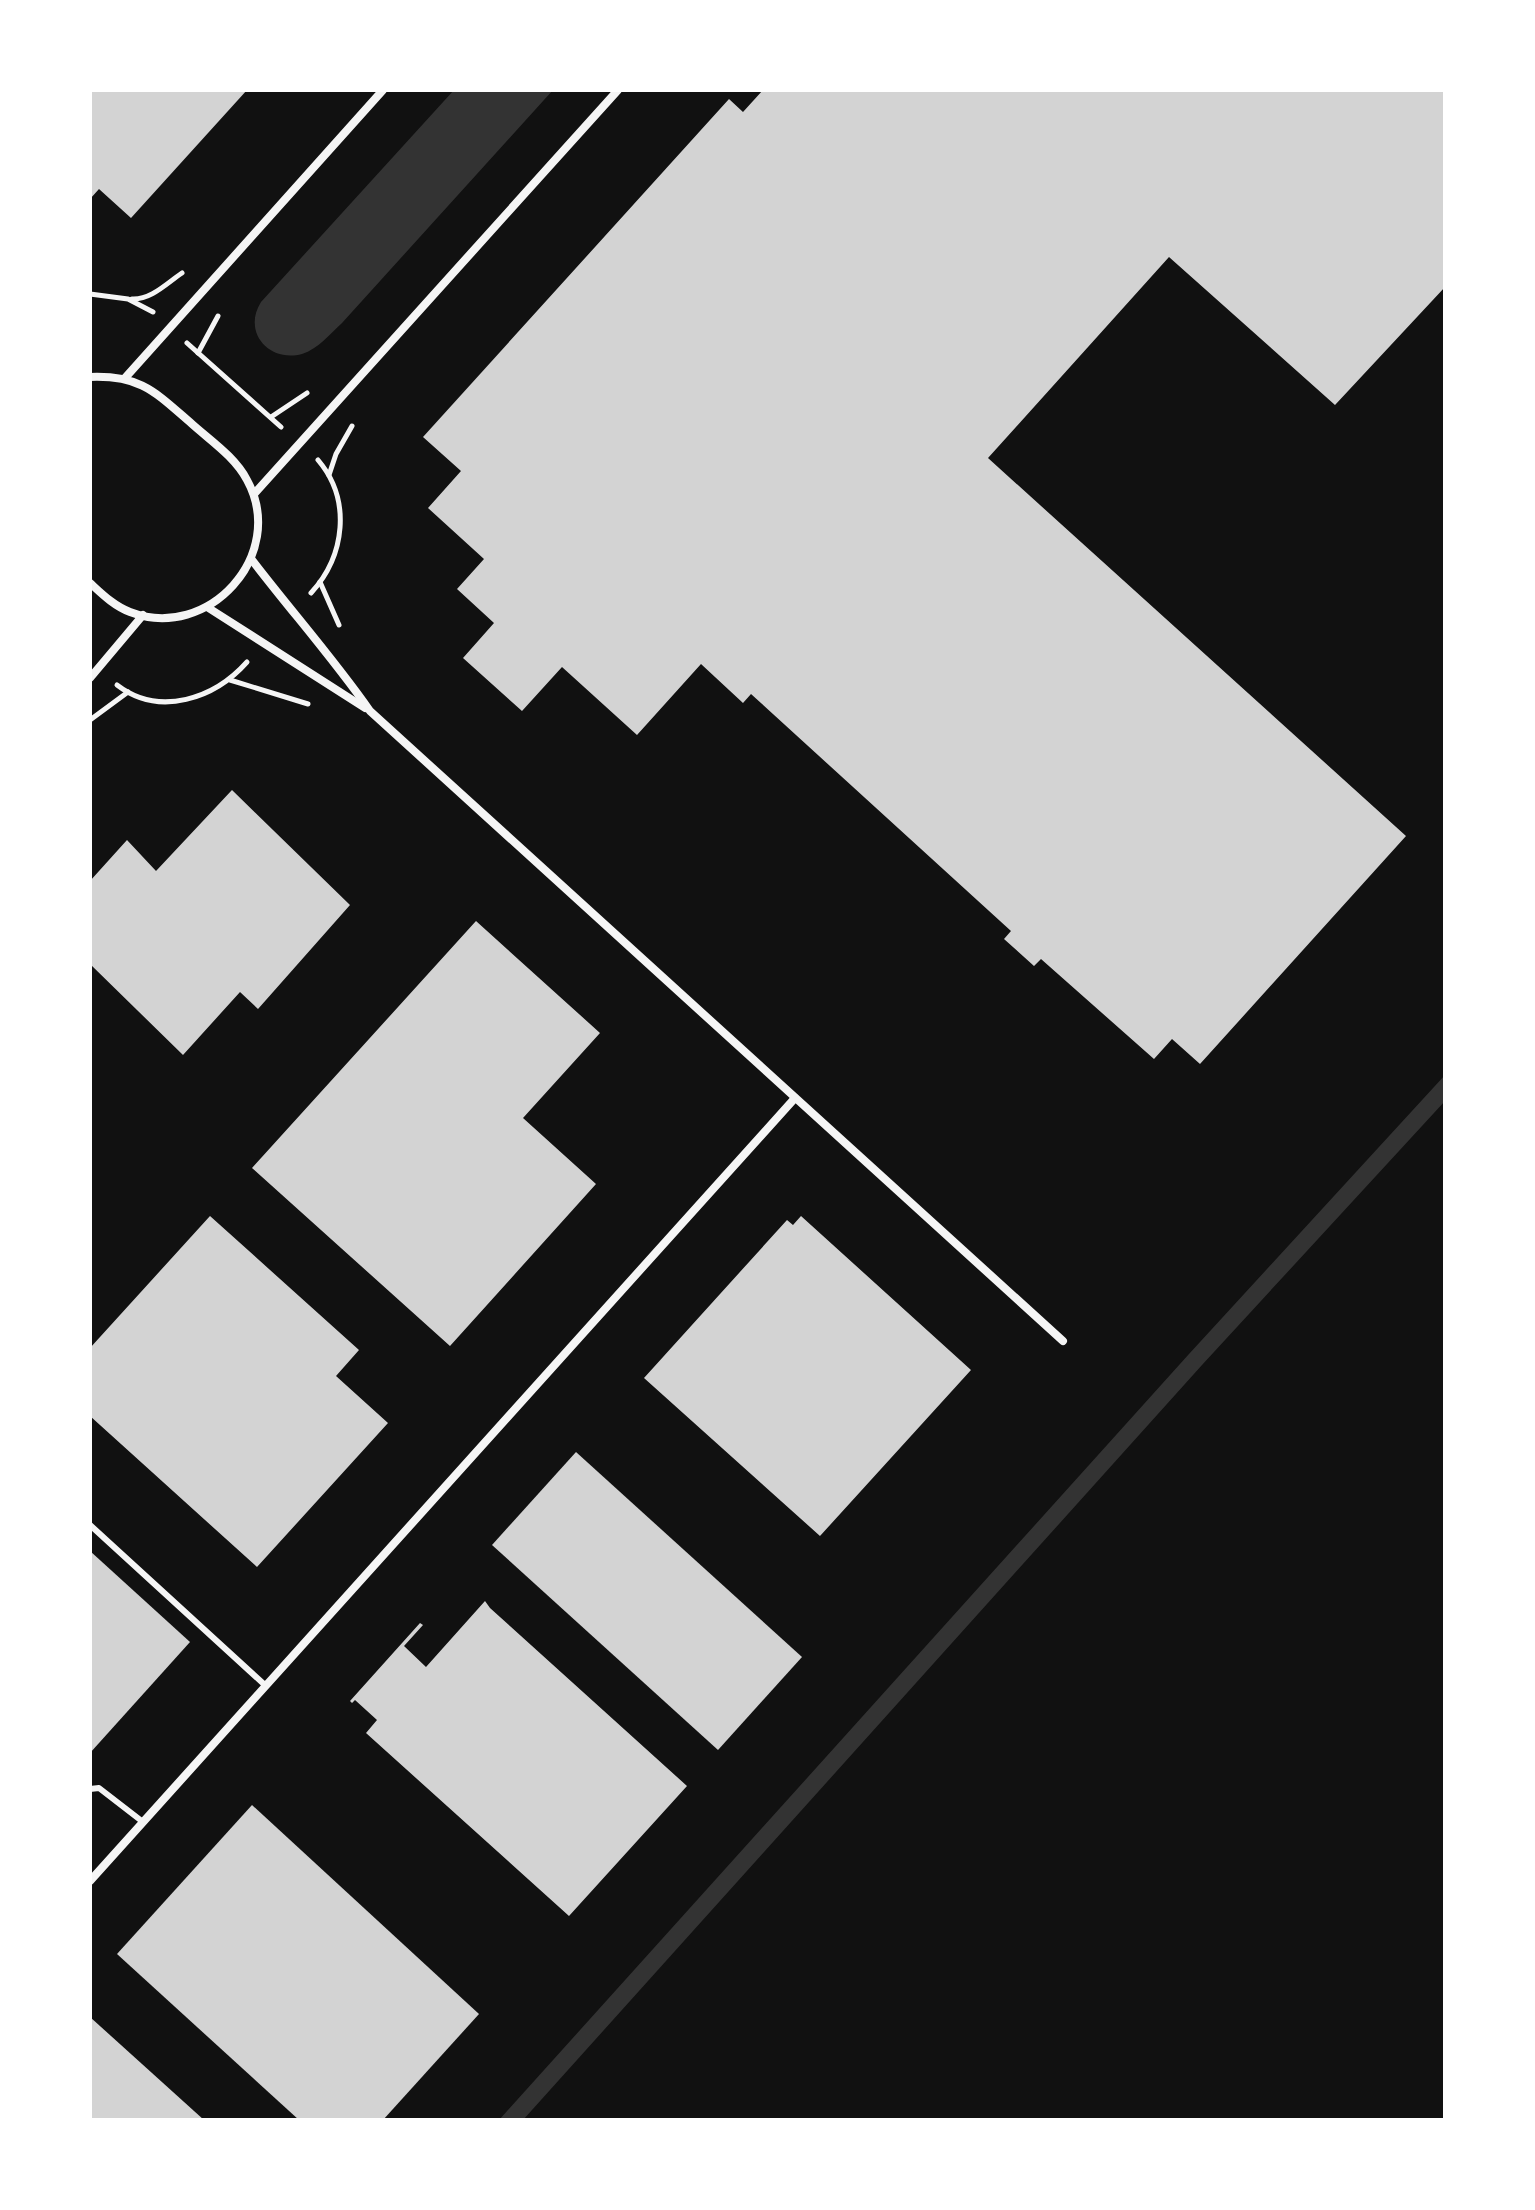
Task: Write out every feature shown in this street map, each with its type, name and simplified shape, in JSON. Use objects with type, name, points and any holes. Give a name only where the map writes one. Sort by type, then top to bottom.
[{"type":"street","points":[[125,378],[383,90]]},
{"type":"street","points":[[254,494],[618,90]]},
{"type":"street","points":[[90,377],[125,378],[158,394],[233,460],[254,494],[258,526],[252,560],[228,592],[207,607],[181,616],[156,618],[130,612],[90,583]]},
{"type":"street","points":[[252,560],[292,613],[331,656],[370,711]]},
{"type":"street","points":[[207,607],[370,711],[1063,1341]]},
{"type":"street","points":[[90,678],[143,615]]},
{"type":"street","points":[[90,1881],[795,1098]]},
{"type":"lane","points":[[90,1525],[266,1686]]},
{"type":"lane","points":[[90,1789],[99,1788],[143,1822]]},
{"type":"path","points":[[90,294],[128,299],[144,306],[301,444],[331,479],[338,499],[340,536],[333,562],[292,613]]},
{"type":"path","points":[[99,669],[121,689],[129,692],[163,701],[187,700],[205,695],[234,676],[263,645]]},
{"type":"path","points":[[90,720],[129,692]]},
{"type":"shaded area","points":[[454,90],[553,90],[324,341],[302,354],[290,356],[270,349],[262,343],[255,324],[261,302]]},
{"type":"shaded area","points":[[1445,1075],[1445,1101],[1202,1365],[523,2120],[499,2120],[1189,1354]]},
{"type":"building","points":[[90,90],[247,90],[131,218],[99,189],[90,199]]},
{"type":"building","points":[[763,90],[1445,90],[1445,287],[1335,405],[1169,257],[988,458],[1406,836],[1200,1064],[1172,1039],[1154,1059],[1041,959],[1034,966],[1004,939],[1011,931],[751,694],[743,703],[701,664],[637,735],[562,667],[522,711],[463,658],[494,623],[457,589],[484,559],[428,508],[461,471],[423,437],[729,99],[743,112]]},
{"type":"building","points":[[232,790],[350,905],[258,1009],[240,992],[183,1055],[90,964],[90,881],[127,840],[156,871]]},
{"type":"building","points":[[476,921],[600,1033],[523,1118],[596,1184],[450,1346],[252,1168]]},
{"type":"building","points":[[210,1216],[359,1350],[336,1376],[388,1423],[257,1567],[90,1416],[90,1348]]},
{"type":"building","points":[[801,1216],[971,1370],[820,1536],[644,1378],[787,1220],[793,1225]]},
{"type":"building","points":[[576,1452],[802,1657],[718,1750],[492,1545]]},
{"type":"building","points":[[90,1551],[190,1642],[90,1753]]},
{"type":"building","points":[[485,1601],[687,1786],[569,1916],[366,1733],[377,1720],[355,1700],[350,1701],[420,1623],[423,1625],[404,1646],[426,1667]]},
{"type":"building","points":[[252,1805],[479,2014],[383,2120],[299,2120],[117,1954]]},
{"type":"building","points":[[90,2017],[204,2120],[90,2120]]}]
